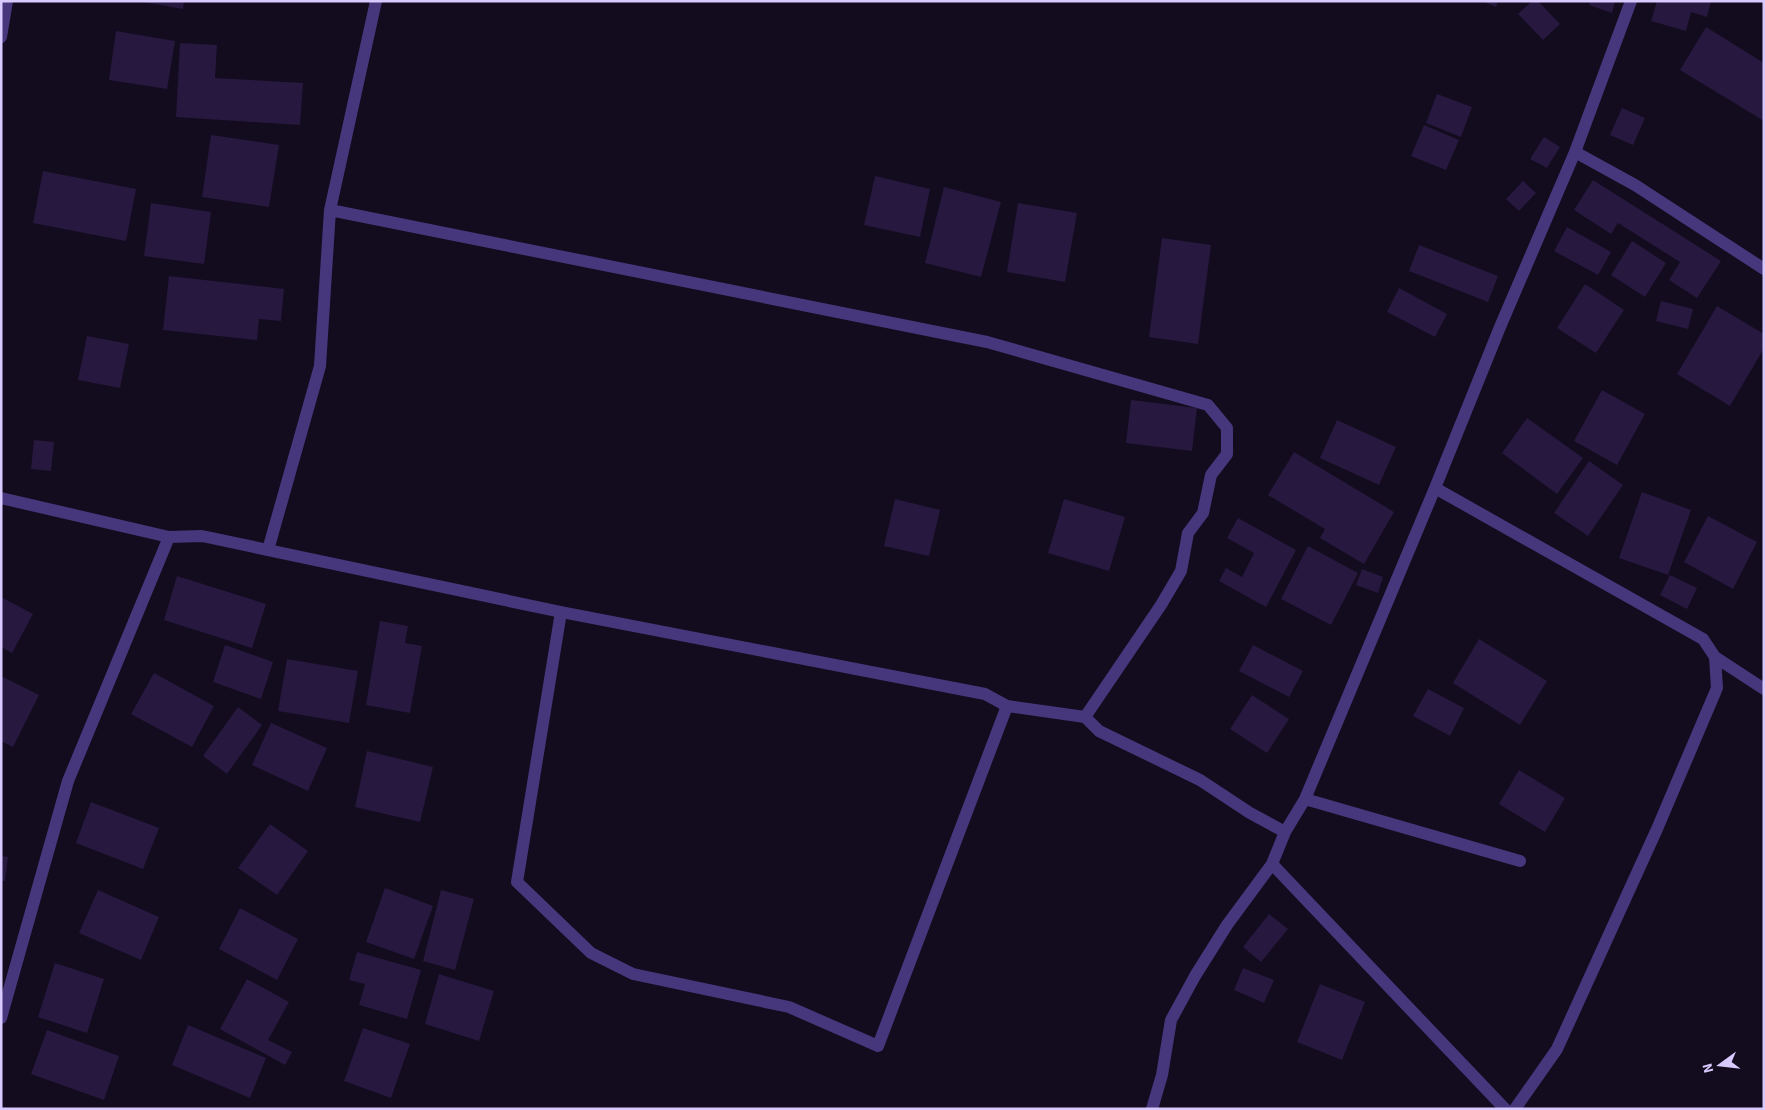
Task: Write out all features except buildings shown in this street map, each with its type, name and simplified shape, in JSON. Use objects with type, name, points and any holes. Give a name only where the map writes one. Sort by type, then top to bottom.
[{"type":"street","points":[[1,37],[7,1]]},
{"type":"street","points":[[268,550],[320,366],[330,210],[376,1]]},
{"type":"street","points":[[1152,1109],[1162,1075],[1171,1020],[1195,976],[1227,925],[1272,864],[1285,832],[1305,799],[1500,327],[1575,152],[1631,1]]},
{"type":"street","points":[[1575,152],[1635,185],[1764,269]]},
{"type":"street","points":[[330,210],[986,342],[1208,405],[1228,428],[1227,454],[1211,475],[1203,513],[1188,533],[1180,571],[1161,605],[1085,717]]},
{"type":"street","points":[[1435,488],[1702,639],[1716,657],[1764,689]]},
{"type":"street","points":[[1,498],[169,537],[202,536],[561,612],[985,694],[1007,706],[1085,717],[1099,731],[1200,780],[1250,813],[1285,832]]},
{"type":"street","points":[[1,1018],[68,781],[169,537]]},
{"type":"street","points":[[561,612],[517,882],[591,953],[633,974],[789,1007],[878,1046],[1007,706]]},
{"type":"street","points":[[1515,1109],[1556,1049],[1657,829],[1717,688],[1716,657]]},
{"type":"street","points":[[1305,799],[1520,861]]},
{"type":"street","points":[[1272,864],[1505,1109]]}]
